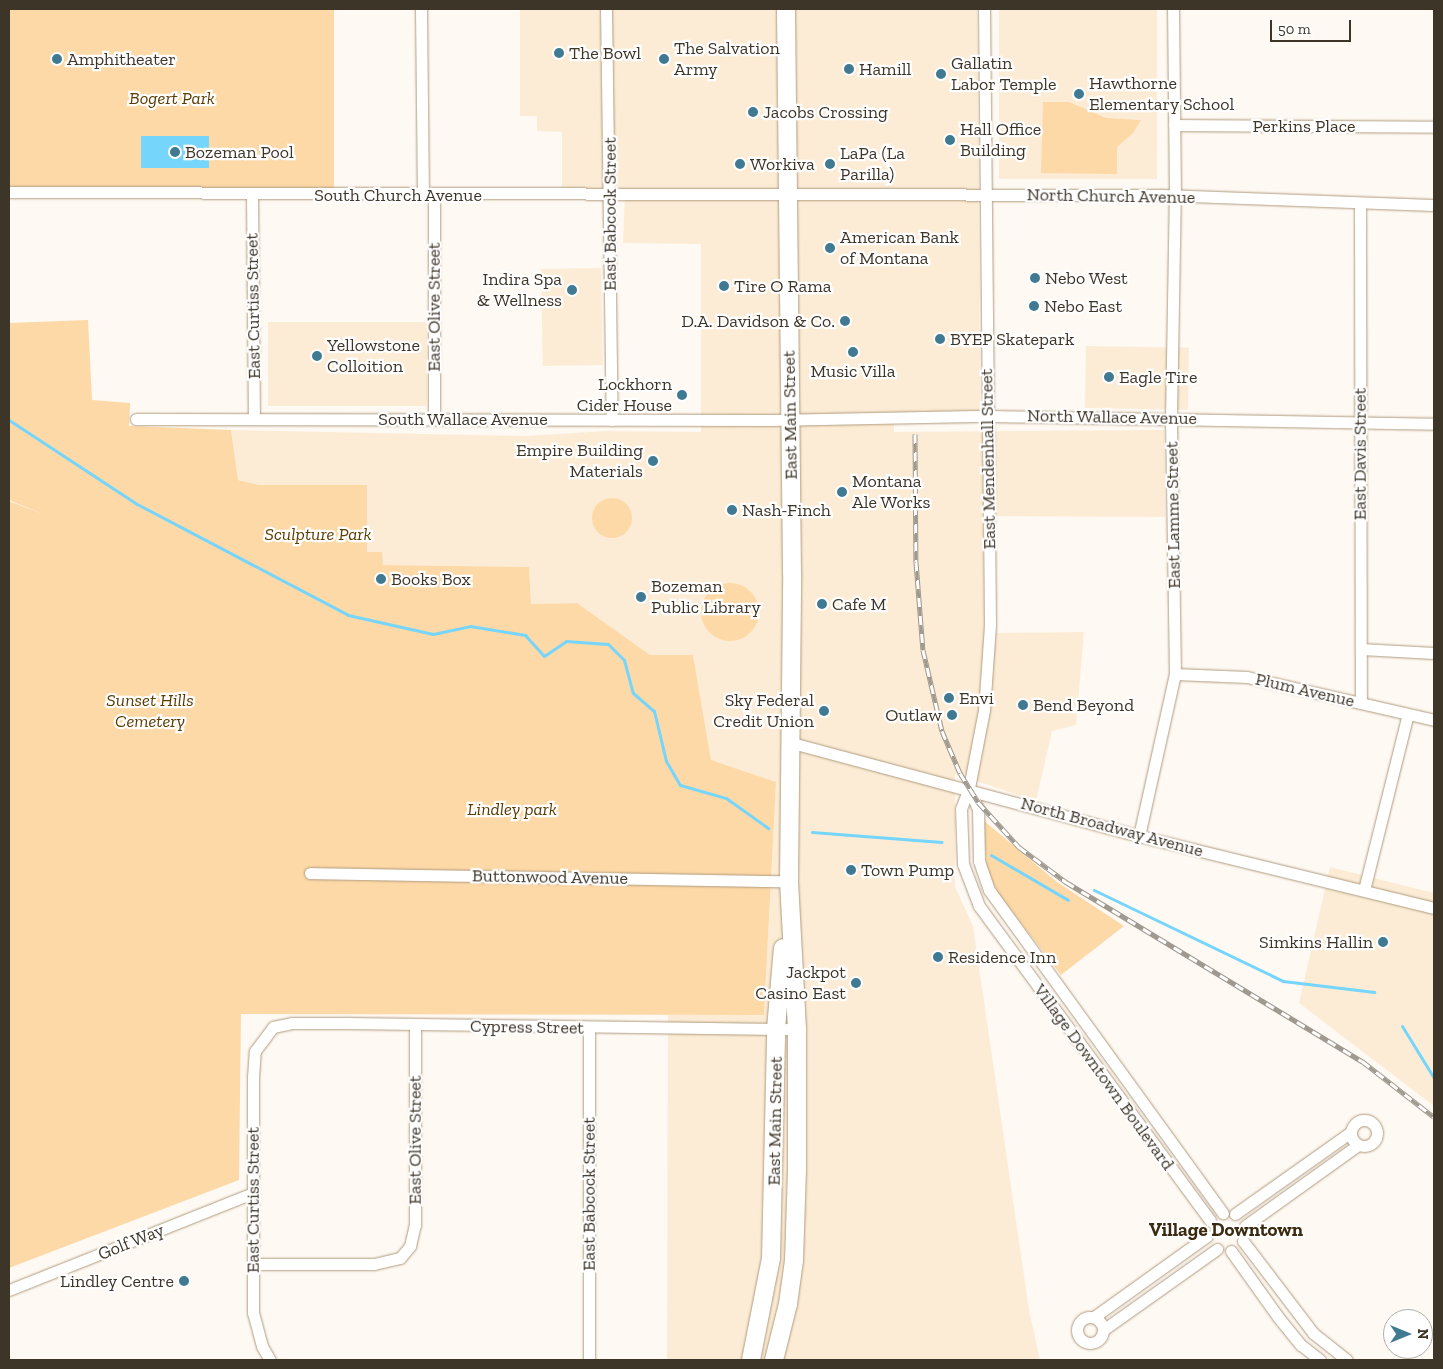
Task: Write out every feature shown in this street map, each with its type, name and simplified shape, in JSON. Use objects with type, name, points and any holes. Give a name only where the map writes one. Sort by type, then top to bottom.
[{"type":"highway","name":"East Main Street","points":[[751,1360],[771,1258],[776,1029],[789,881],[792,743],[786,9]]},
{"type":"highway","name":"East Main Street","points":[[774,1360],[788,1304],[794,1260],[797,1029],[789,881]]},
{"type":"street","name":"East Olive Street","points":[[422,9],[429,196],[434,419]]},
{"type":"street","name":"East Babcock Street","points":[[606,9],[612,420]]},
{"type":"street","name":"East Mendenhall Street","points":[[969,788],[984,710],[990,625],[984,9]]},
{"type":"street","name":"East Lamme Street","points":[[1139,836],[1175,674],[1171,417],[1175,196],[1173,9]]},
{"type":"street","name":"Perkins Place","points":[[1174,125],[1434,127]]},
{"type":"street","name":"South Church Avenue","points":[[9,192],[429,196],[788,196]]},
{"type":"street","name":"East Curtiss Street","points":[[252,194],[254,419]]},
{"type":"street","name":"North Church Avenue","points":[[788,196],[985,194],[1175,196],[1360,204],[1434,205]]},
{"type":"street","name":"East Davis Street","points":[[1360,204],[1361,704]]},
{"type":"street","name":"North Wallace Avenue","points":[[789,420],[988,416],[1171,417],[1434,424]]},
{"type":"street","name":"South Wallace Avenue","points":[[136,419],[789,420]]},
{"type":"street","points":[[1361,649],[1434,653]]},
{"type":"street","name":"Plum Avenue","points":[[1175,674],[1247,677],[1434,720]]},
{"type":"street","points":[[1364,890],[1408,714]]},
{"type":"street","name":"North Broadway Avenue","points":[[792,743],[969,788],[1139,836],[1434,908]]},
{"type":"street","name":"Village Downtown Boulevard","points":[[969,788],[978,809],[979,861],[989,890],[1223,1213]]},
{"type":"street","name":"Village Downtown Boulevard","points":[[969,788],[961,809],[961,849],[965,873],[973,894],[1210,1221]]},
{"type":"street","name":"Buttonwood Avenue","points":[[310,873],[789,881]]},
{"type":"street","name":"Cypress Street","points":[[263,1038],[273,1027],[282,1024],[797,1029]]},
{"type":"street","name":"East Olive Street","points":[[253,1264],[374,1264],[400,1258],[406,1252],[413,1238],[415,1225],[415,1025]]},
{"type":"street","name":"East Babcock Street","points":[[589,1028],[589,1360]]},
{"type":"street","name":"East Curtiss Street","points":[[263,1038],[255,1051],[253,1076],[253,1264],[256,1328],[270,1360]]},
{"type":"street","points":[[1216,1249],[1208,1236],[1210,1221],[1223,1213],[1235,1214],[1351,1132],[1360,1120],[1369,1121],[1375,1127],[1374,1140],[1367,1145],[1358,1145],[1245,1226]]},
{"type":"street","points":[[1351,1132],[1358,1145]]},
{"type":"street","name":"Golf Way","points":[[9,1290],[253,1193]]},
{"type":"street","points":[[1235,1214],[1245,1226],[1243,1242],[1313,1332],[1348,1360]]},
{"type":"street","points":[[1094,1318],[1208,1236]]},
{"type":"street","points":[[1103,1330],[1101,1322],[1094,1318],[1086,1318],[1079,1323],[1078,1331],[1081,1339],[1093,1342],[1100,1338],[1103,1330],[1216,1249],[1231,1251],[1243,1242]]},
{"type":"street","points":[[1231,1251],[1278,1317],[1301,1345],[1320,1360]]},
{"type":"shaded area","points":[[520,9],[977,9],[980,411],[894,414],[894,432],[1164,430],[1165,517],[983,516],[984,633],[1084,632],[1076,725],[1052,731],[1036,801],[955,774],[955,887],[973,926],[1029,1310],[1040,1360],[667,1360],[668,1015],[764,1015],[776,782],[711,760],[693,655],[650,655],[577,603],[531,604],[529,567],[383,565],[367,552],[367,486],[259,485],[238,480],[231,430],[525,436],[606,431],[701,432],[701,244],[623,243],[625,194],[562,194],[562,132],[537,131],[537,116],[520,116]]},
{"type":"shaded area","name":"Hawthorne Elementary School","points":[[999,9],[1157,9],[1157,179],[999,179]]},
{"type":"shaded area","points":[[601,268],[603,365],[543,366],[541,269]]},
{"type":"shaded area","points":[[268,322],[427,322],[427,406],[268,406]]},
{"type":"shaded area","points":[[1086,346],[1189,348],[1188,410],[1085,408]]},
{"type":"shaded area","points":[[1330,867],[1434,893],[1434,1106],[1299,1003]]},
{"type":"green space","name":"Bogert Park","points":[[9,9],[334,9],[334,188],[9,188]]},
{"type":"green space","points":[[1043,102],[1069,102],[1106,118],[1141,120],[1133,133],[1117,147],[1117,174],[1041,173]]},
{"type":"green space","points":[[88,320],[92,400],[130,403],[129,426],[231,430],[238,480],[259,485],[367,485],[367,552],[382,552],[383,565],[529,567],[531,604],[577,603],[650,655],[693,655],[711,760],[776,782],[764,1015],[241,1014],[239,1180],[9,1268],[9,501],[45,515],[9,500],[9,323]]},
{"type":"green space","points":[[616,498],[623,501],[629,507],[632,518],[631,526],[623,535],[616,538],[608,538],[601,535],[593,526],[592,514],[595,507],[604,499]]},
{"type":"green space","points":[[724,583],[736,583],[751,591],[759,606],[759,618],[751,633],[736,641],[724,641],[709,633],[701,618],[701,606],[709,591]]},
{"type":"green space","points":[[983,820],[1057,882],[1124,926],[1061,975],[998,893],[987,869]]},
{"type":"water","name":"Bozeman Pool","points":[[141,136],[209,136],[209,168],[141,168]]},
{"type":"waterway","points":[[9,420],[137,504],[348,615],[433,634],[470,626],[525,635],[544,656],[566,641],[608,644],[624,660],[633,693],[654,711],[666,761],[680,785],[726,798],[768,828]]},
{"type":"waterway","points":[[812,832],[942,842]]},
{"type":"waterway","points":[[991,855],[1068,900]]},
{"type":"waterway","points":[[1094,890],[1283,981],[1374,992]]},
{"type":"waterway","points":[[1402,1026],[1434,1078]]},
{"type":"railway","points":[[915,434],[916,562],[923,650],[942,731],[960,773],[978,802],[1019,847],[1066,882],[1362,1061],[1434,1117]]},
{"type":"place","name":"The Bowl","points":[[559,53]]},
{"type":"place","name":"Amphitheater","points":[[57,59]]},
{"type":"place","name":"The Salvation Army","points":[[664,59]]},
{"type":"place","name":"Hamill","points":[[849,69]]},
{"type":"place","name":"Gallatin Labor Temple","points":[[941,74]]},
{"type":"place","name":"Hawthorne Elementary School","points":[[1079,94]]},
{"type":"place","name":"Jacobs Crossing","points":[[753,112]]},
{"type":"place","name":"Hall Office Building","points":[[950,140]]},
{"type":"place","name":"Bozeman Pool","points":[[175,152]]},
{"type":"place","name":"Workiva","points":[[740,164]]},
{"type":"place","name":"LaPa (La Parilla)","points":[[830,164]]},
{"type":"place","name":"American Bank of Montana","points":[[830,248]]},
{"type":"place","name":"Nebo West","points":[[1035,278]]},
{"type":"place","name":"Tire O Rama","points":[[724,286]]},
{"type":"place","name":"Indira Spa & Wellness","points":[[572,290]]},
{"type":"place","name":"Nebo East","points":[[1034,306]]},
{"type":"place","name":"D.A. Davidson & Co.","points":[[845,321]]},
{"type":"place","name":"BYEP Skatepark","points":[[940,339]]},
{"type":"place","name":"Music Villa","points":[[853,352]]},
{"type":"place","name":"Yellowstone Colloition","points":[[317,356]]},
{"type":"place","name":"Eagle Tire","points":[[1109,377]]},
{"type":"place","name":"Lockhorn Cider House","points":[[682,395]]},
{"type":"place","name":"Empire Building Materials","points":[[653,461]]},
{"type":"place","name":"Montana Ale Works","points":[[842,492]]},
{"type":"place","name":"Nash-Finch","points":[[732,510]]},
{"type":"place","name":"Books Box","points":[[381,579]]},
{"type":"place","name":"Bozeman Public Library","points":[[641,597]]},
{"type":"place","name":"Cafe M","points":[[822,604]]},
{"type":"place","name":"Envi","points":[[949,698]]},
{"type":"place","name":"Bend Beyond","points":[[1023,705]]},
{"type":"place","name":"Sky Federal Credit Union","points":[[824,711]]},
{"type":"place","name":"Outlaw","points":[[952,715]]},
{"type":"place","name":"Town Pump","points":[[851,870]]},
{"type":"place","name":"Simkins Hallin","points":[[1383,942]]},
{"type":"place","name":"Residence Inn","points":[[938,957]]},
{"type":"place","name":"Jackpot Casino East","points":[[856,983]]},
{"type":"place","name":"Lindley Centre","points":[[184,1281]]},
{"type":"district","name":"Village Downtown","points":[[1226,1230]]},
{"type":"park label","name":"Sculpture Park","points":[[318,534]]},
{"type":"park label","name":"Sunset Hills Cemetery","points":[[150,711]]},
{"type":"park label","name":"Lindley park","points":[[512,809]]}]
